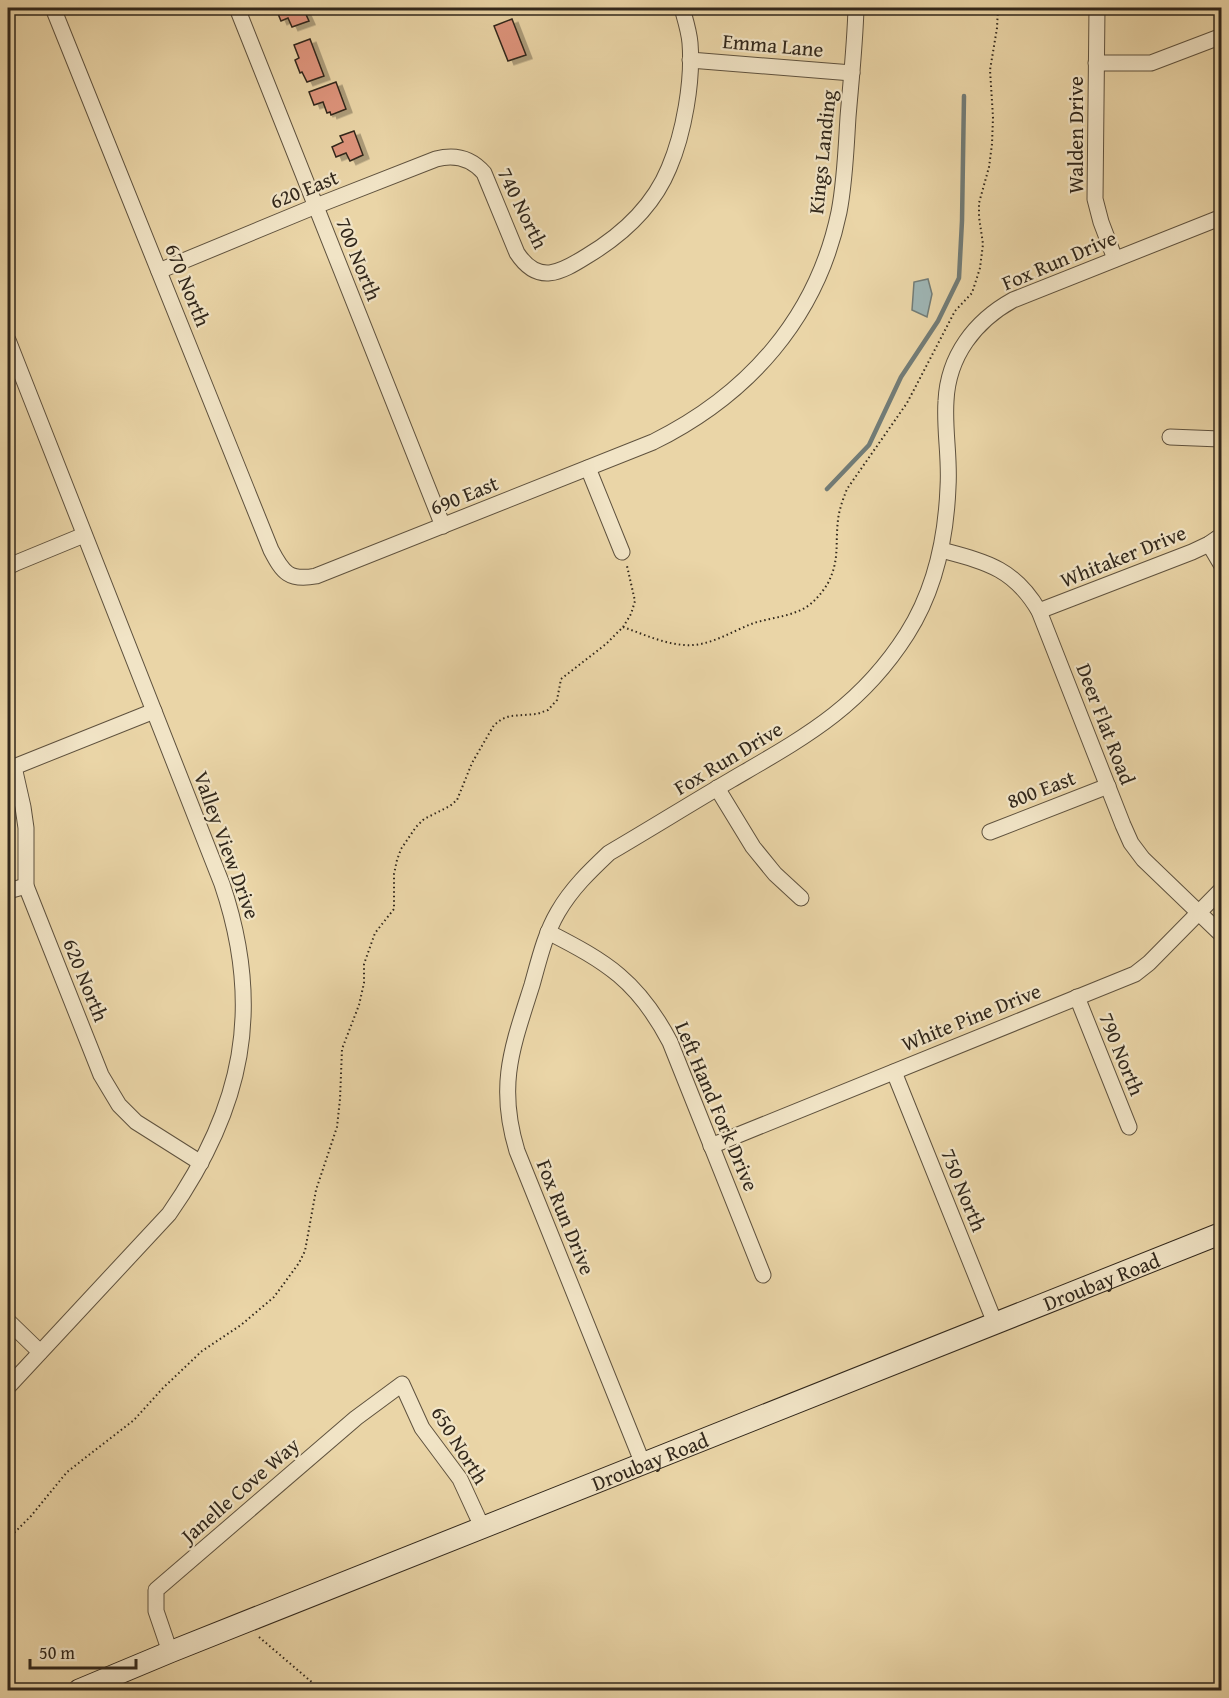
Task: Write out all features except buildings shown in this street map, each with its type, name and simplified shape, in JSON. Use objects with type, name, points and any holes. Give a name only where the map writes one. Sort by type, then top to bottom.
[{"type":"street","name":"670 North","points":[[53,8],[271,549],[279,565],[289,576]]},
{"type":"street","name":"700 North","points":[[237,8],[443,526]]},
{"type":"street","points":[[682,8],[690,42],[690,60]]},
{"type":"street","name":"Kings Landing","points":[[653,442],[696,419],[752,374],[773,350],[807,298],[826,257],[843,190],[856,8]]},
{"type":"street","name":"Walden Drive","points":[[1097,8],[1095,199],[1115,259]]},
{"type":"street","points":[[1096,63],[1151,63],[1221,36]]},
{"type":"street","name":"Emma Lane","points":[[690,60],[852,73]]},
{"type":"street","name":"740 North","points":[[466,159],[479,167],[488,179],[517,253],[522,260],[528,266],[544,273],[564,270],[622,232],[639,216],[657,191],[672,162],[685,119],[690,60]]},
{"type":"street","name":"620 East","points":[[159,270],[436,159],[451,156],[466,159]]},
{"type":"street","name":"Fox Run Drive","points":[[643,1464],[517,1151],[509,1119],[507,1087],[511,1054],[548,932],[559,910],[581,879],[609,853],[819,727],[866,687],[894,654],[916,618],[931,586],[941,550],[947,517],[949,484],[946,402],[951,371],[964,343],[981,323],[1008,303],[1221,217]]},
{"type":"street","name":"Valley View Drive","points":[[8,1387],[169,1214],[187,1189],[215,1137],[225,1112],[239,1059],[244,1008],[237,932],[222,884],[9,350]]},
{"type":"street","points":[[1170,437],[1220,439],[1221,441]]},
{"type":"street","name":"690 East","points":[[289,576],[304,578],[316,576],[653,442]]},
{"type":"street","points":[[588,468],[622,552]]},
{"type":"street","points":[[8,567],[84,535]]},
{"type":"street","points":[[1215,540],[1221,566]]},
{"type":"street","name":"Whitaker Drive","points":[[1039,611],[1192,552],[1215,540]]},
{"type":"street","name":"Deer Flat Road","points":[[941,550],[979,560],[1003,571],[1024,589],[1039,611],[1131,843],[1143,859],[1221,935]]},
{"type":"street","points":[[11,767],[154,711]]},
{"type":"street","name":"620 North","points":[[11,767],[23,807],[26,828],[26,886],[101,1075],[112,1096],[136,1122],[201,1163]]},
{"type":"street","name":"800 East","points":[[990,832],[1108,786]]},
{"type":"street","points":[[717,788],[753,847],[775,874],[801,898]]},
{"type":"street","points":[[8,891],[26,886]]},
{"type":"street","name":"White Pine Drive","points":[[711,1146],[1135,974],[1149,963],[1221,889]]},
{"type":"street","name":"Left Hand Fork Drive","points":[[548,932],[603,962],[635,990],[660,1023],[670,1042],[763,1275]]},
{"type":"street","name":"790 North","points":[[1077,997],[1129,1127]]},
{"type":"street","name":"750 North","points":[[894,1072],[995,1323]]},
{"type":"street","name":"Droubay Road","points":[[79,1690],[1221,1233]]},
{"type":"street","points":[[8,1321],[40,1352]]},
{"type":"street","name":"650 North","points":[[402,1384],[422,1428],[460,1479],[483,1528]]},
{"type":"street","name":"Janelle Cove Way","points":[[170,1652],[156,1611],[156,1590],[356,1418],[402,1384]]},
{"type":"path","points":[[623,627],[687,646],[704,643],[755,623],[789,615],[805,608],[827,585],[836,566],[838,520],[847,489],[907,403],[955,311],[972,293],[980,268],[983,244],[979,203],[992,144],[990,70],[998,8]]},
{"type":"path","points":[[8,1539],[31,1516],[67,1472],[134,1420],[202,1351],[241,1325],[274,1297],[299,1263],[304,1251],[316,1190],[337,1126],[342,1049],[359,1005],[364,983],[364,964],[375,933],[394,909],[394,874],[401,849],[424,819],[457,800],[472,763],[494,725],[510,716],[537,714],[548,710],[557,700],[561,679],[606,644],[623,627],[632,614],[635,601],[622,552]]},
{"type":"path","points":[[243,1623],[321,1690]]},
{"type":"water","points":[[928,279],[932,294],[927,317],[912,310],[914,282]]},
{"type":"waterway","points":[[827,489],[869,445],[901,377],[938,321],[959,278],[964,96]]}]
